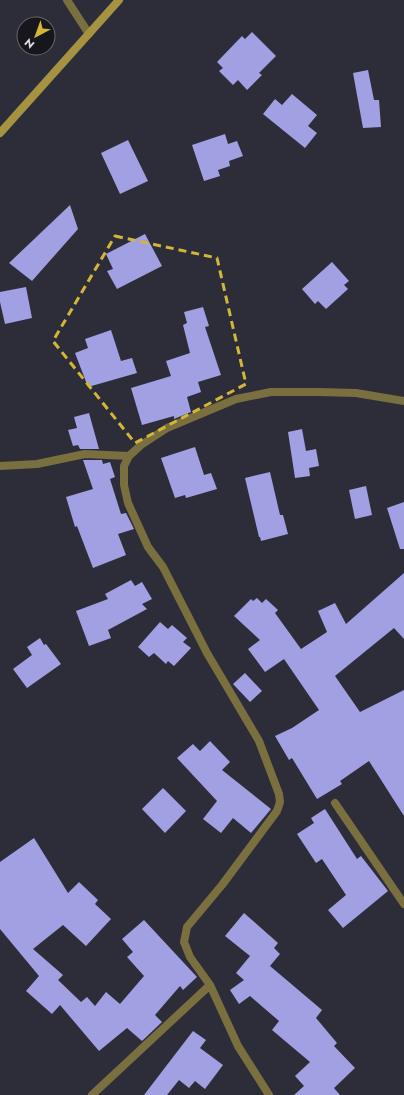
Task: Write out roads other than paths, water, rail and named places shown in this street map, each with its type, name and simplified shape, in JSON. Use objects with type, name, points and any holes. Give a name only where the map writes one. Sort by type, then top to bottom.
[{"type":"street","points":[[67,0],[89,34]]},
{"type":"street","points":[[0,133],[119,0]]},
{"type":"street","points":[[269,1095],[238,1046],[210,985],[190,957],[184,942],[187,927],[222,886],[277,811],[280,798],[259,741],[207,653],[163,567],[148,547],[128,503],[124,485],[124,466],[129,456],[141,445],[167,428],[236,399],[271,392],[356,393],[404,401]]},
{"type":"street","points":[[0,466],[38,464],[85,454],[129,456]]},
{"type":"street","points":[[335,803],[404,904]]},
{"type":"street","points":[[92,1095],[210,985]]}]
